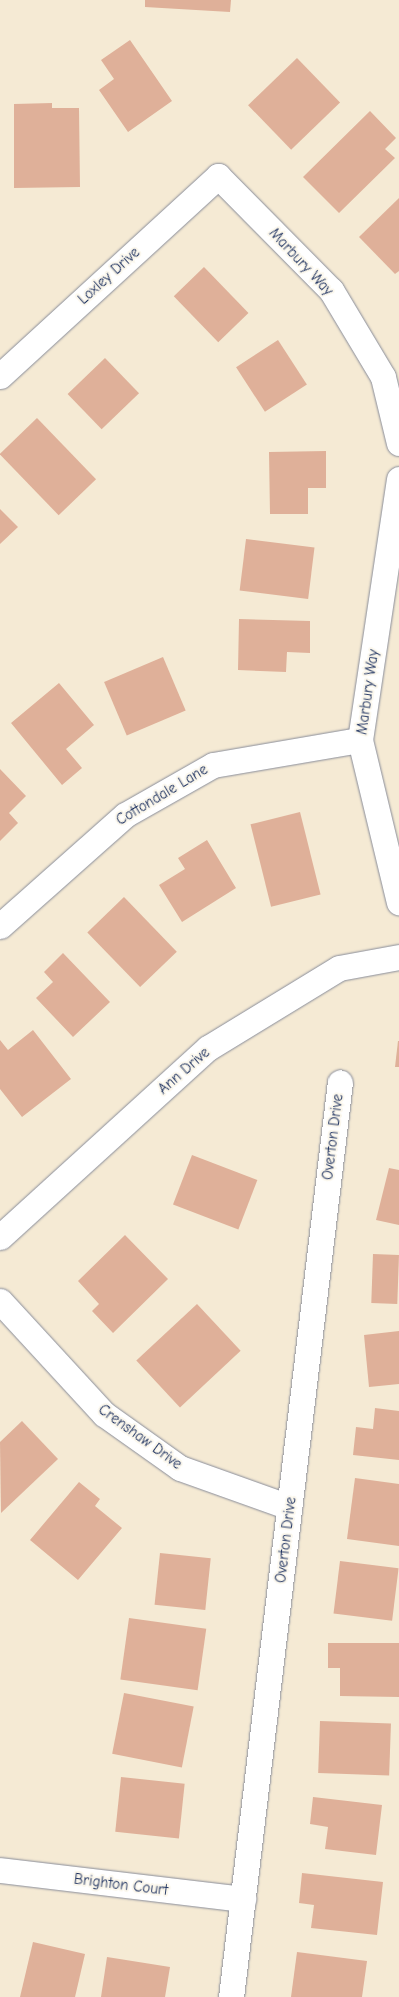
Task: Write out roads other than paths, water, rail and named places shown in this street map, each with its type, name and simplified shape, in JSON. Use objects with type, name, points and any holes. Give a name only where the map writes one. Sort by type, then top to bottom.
[{"type":"street","name":"Loxley Drive","points":[[0,376],[218,176]]},
{"type":"street","name":"Marbury Way","points":[[218,176],[330,290],[383,377],[399,443]]},
{"type":"street","name":"Marbury Way","points":[[399,479],[360,740],[399,902]]},
{"type":"street","name":"Cottondale Lane","points":[[0,926],[125,815],[212,765],[360,740]]},
{"type":"street","name":"Ann Drive","points":[[0,1237],[208,1048],[339,968],[399,957]]},
{"type":"street","name":"Overton Drive","points":[[231,1997],[340,1082]]},
{"type":"street","name":"Crenshaw Drive","points":[[0,1301],[104,1414],[180,1468],[290,1507]]},
{"type":"street","name":"Brighton Court","points":[[0,1870],[243,1899]]}]
